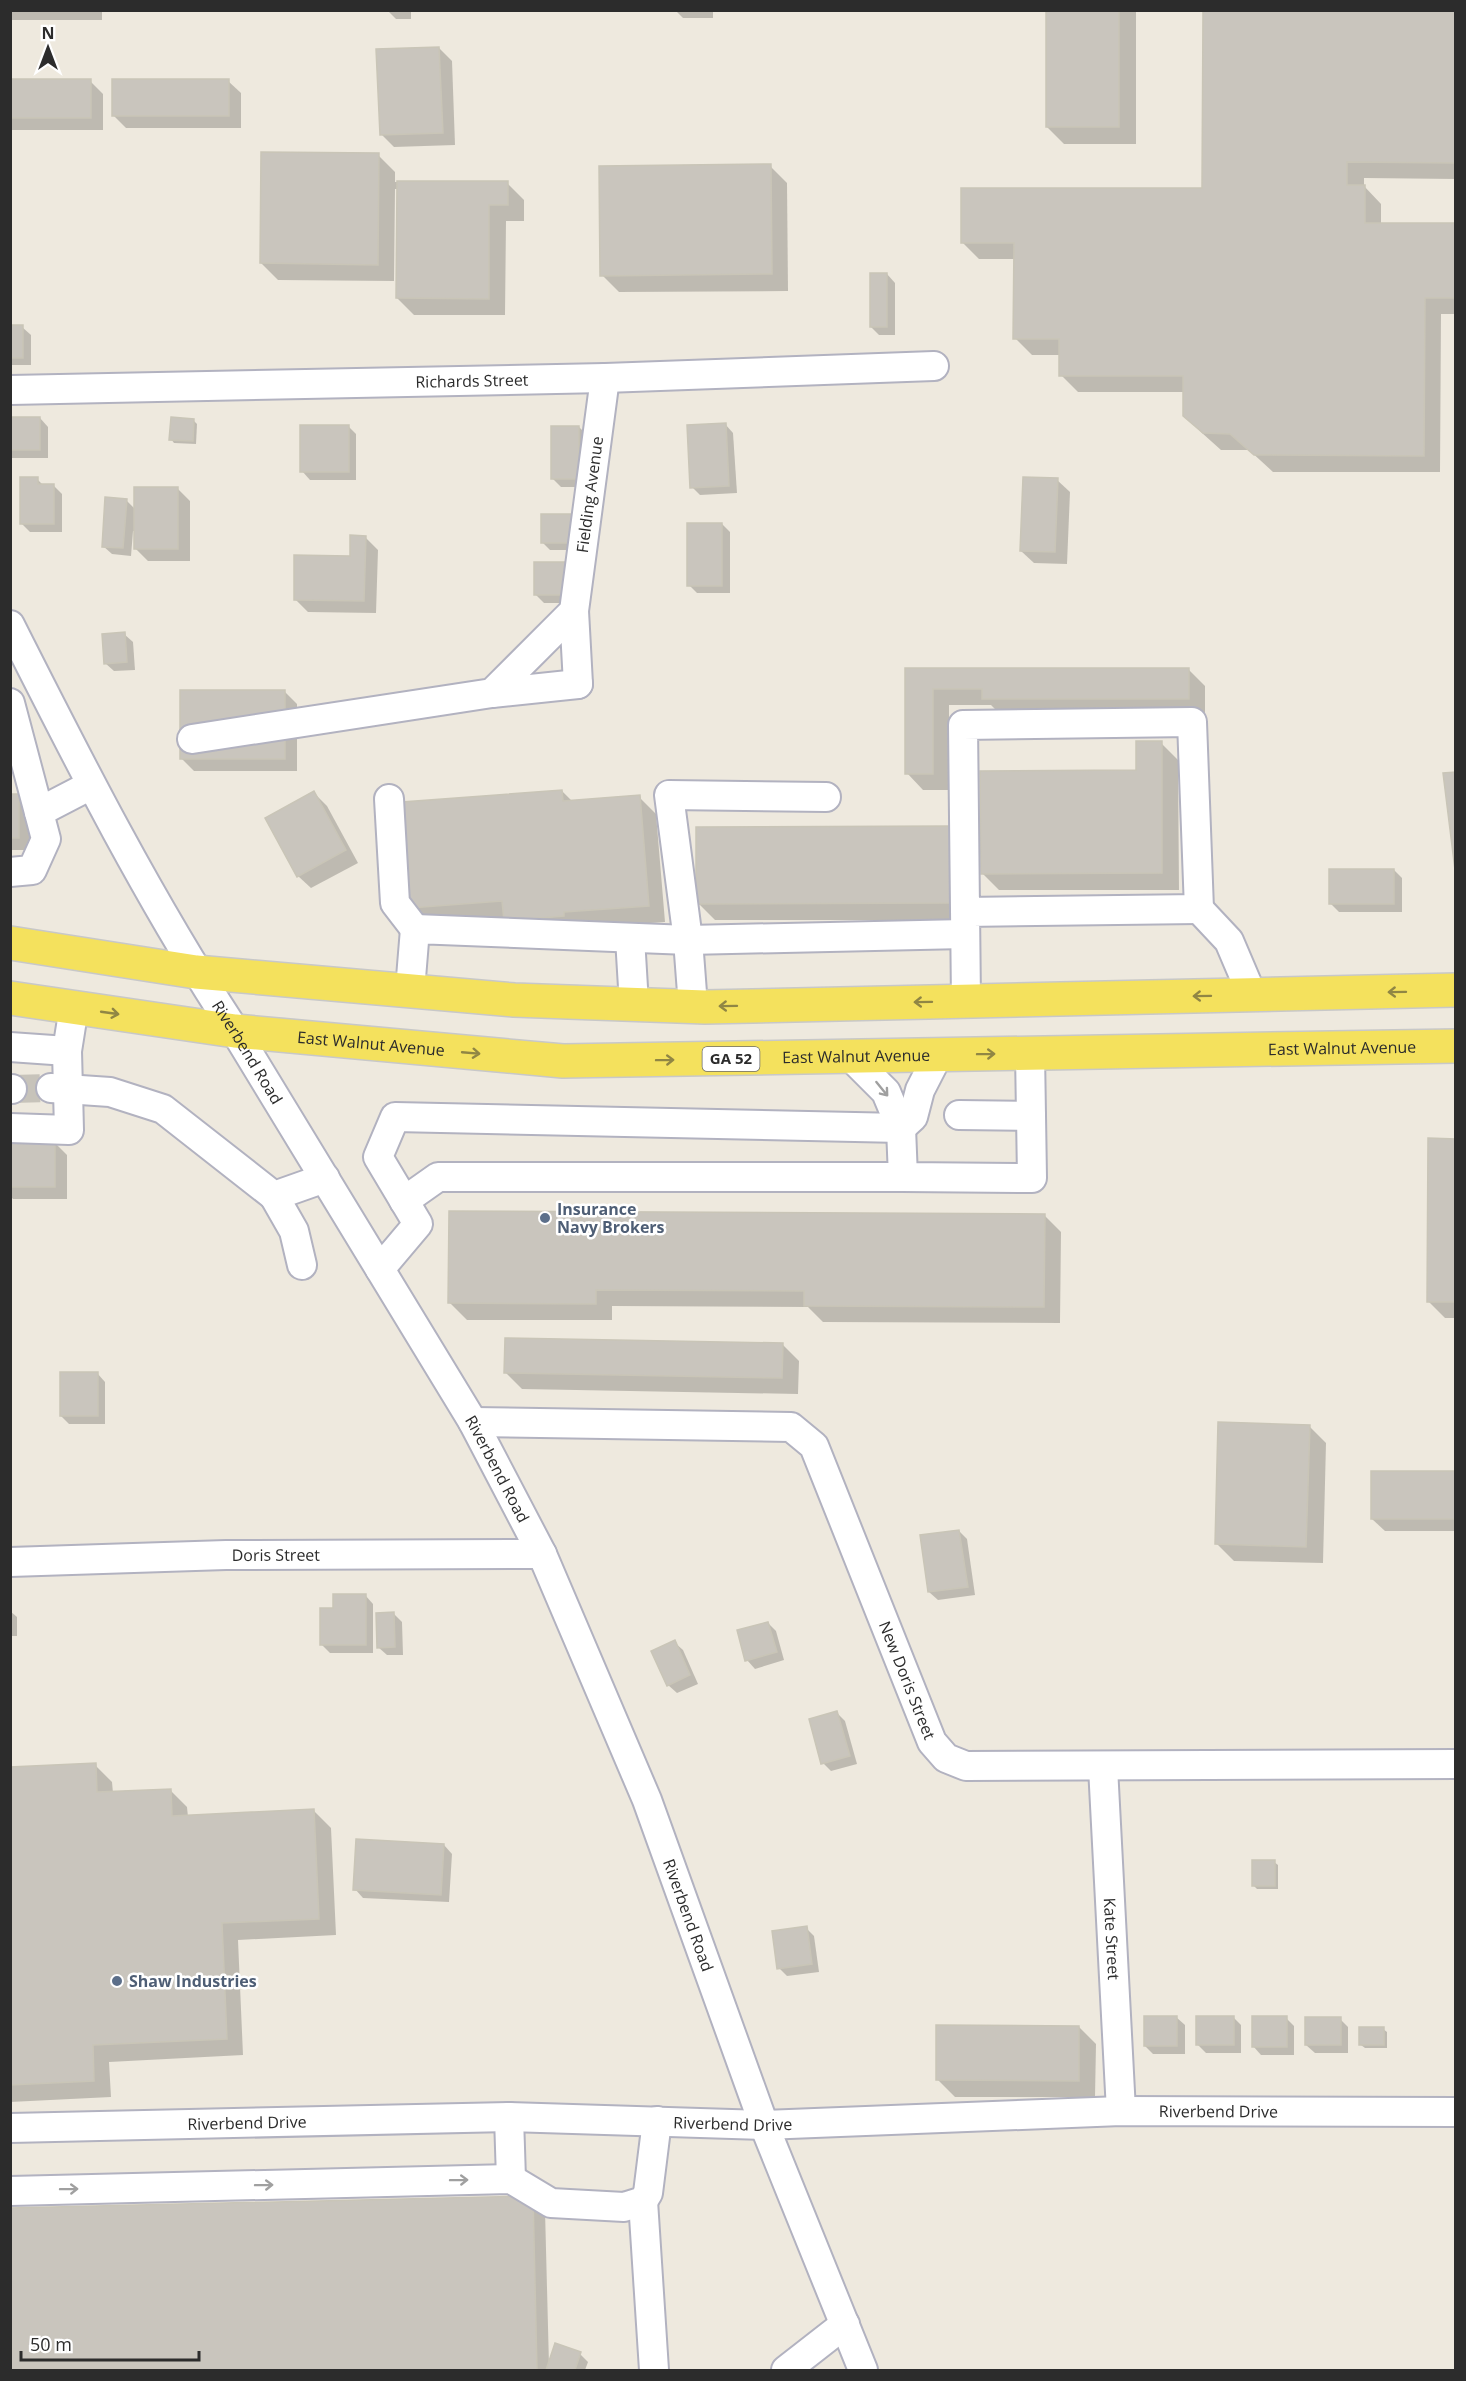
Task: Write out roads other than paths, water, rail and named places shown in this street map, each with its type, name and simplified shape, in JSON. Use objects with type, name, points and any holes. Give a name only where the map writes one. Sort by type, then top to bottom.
[{"type":"main road","points":[[10,944],[196,972],[514,1000],[693,1006],[1455,990]]},
{"type":"main road","name":"East Walnut Avenue","points":[[10,998],[235,1031],[563,1061],[852,1058],[1455,1046]]},
{"type":"street","name":"Richards Street","points":[[10,390],[605,378],[933,366]]},
{"type":"street","name":"Fielding Avenue","points":[[578,684],[574,611],[605,378]]},
{"type":"street","points":[[492,693],[574,611]]},
{"type":"street","name":"Riverbend Road","points":[[10,625],[91,786],[196,972],[235,1031],[473,1422],[542,1554],[647,1800],[764,2125],[863,2370]]},
{"type":"street","points":[[537,648],[578,684]]},
{"type":"street","points":[[10,872],[32,870],[46,839],[39,812],[19,766],[11,703],[40,683]]},
{"type":"street","points":[[192,739],[492,693],[578,684]]},
{"type":"street","points":[[966,1001],[963,725],[1192,722],[1199,909],[1229,941],[1251,995]]},
{"type":"street","points":[[39,812],[91,786]]},
{"type":"street","points":[[693,1006],[688,940],[669,795],[826,797]]},
{"type":"street","points":[[389,799],[395,903],[415,929],[410,990]]},
{"type":"street","points":[[415,929],[688,940],[1199,909]]},
{"type":"street","points":[[630,938],[634,1004]]},
{"type":"street","points":[[10,1128],[69,1130],[59,1088],[74,1008]]},
{"type":"street","points":[[10,1047],[67,1051]]},
{"type":"street","points":[[404,1201],[438,1177],[1032,1178],[1030,1053]]},
{"type":"street","points":[[380,1269],[418,1224],[378,1157],[395,1117],[901,1128],[913,1117],[920,1090],[938,1055]]},
{"type":"street","points":[[852,1058],[886,1092],[901,1128],[903,1177]]},
{"type":"street","points":[[59,1088],[110,1092],[163,1109],[274,1196],[294,1231],[302,1265]]},
{"type":"street","points":[[959,1115],[1031,1116]]},
{"type":"street","points":[[274,1196],[325,1178]]},
{"type":"street","name":"New Doris Street","points":[[473,1422],[791,1427],[814,1446],[932,1742],[946,1758],[966,1766],[1455,1764]]},
{"type":"street","name":"Doris Street","points":[[10,1562],[225,1555],[542,1554]]},
{"type":"street","name":"Kate Street","points":[[1103,1767],[1121,2111]]},
{"type":"street","name":"Riverbend Drive","points":[[10,2128],[509,2117],[764,2125],[1121,2111],[1455,2112]]},
{"type":"street","points":[[509,2117],[511,2179]]},
{"type":"street","points":[[654,2370],[643,2201],[648,2193],[657,2121]]},
{"type":"street","points":[[10,2191],[511,2179],[551,2203],[624,2207],[643,2201]]},
{"type":"street","points":[[786,2370],[844,2324]]},
{"type":"tunnel","points":[[12,1089],[51,1088]]},
{"type":"place","name":"Insurance Navy Brokers","points":[[545,1218]]},
{"type":"place","name":"Shaw Industries","points":[[117,1981]]}]
